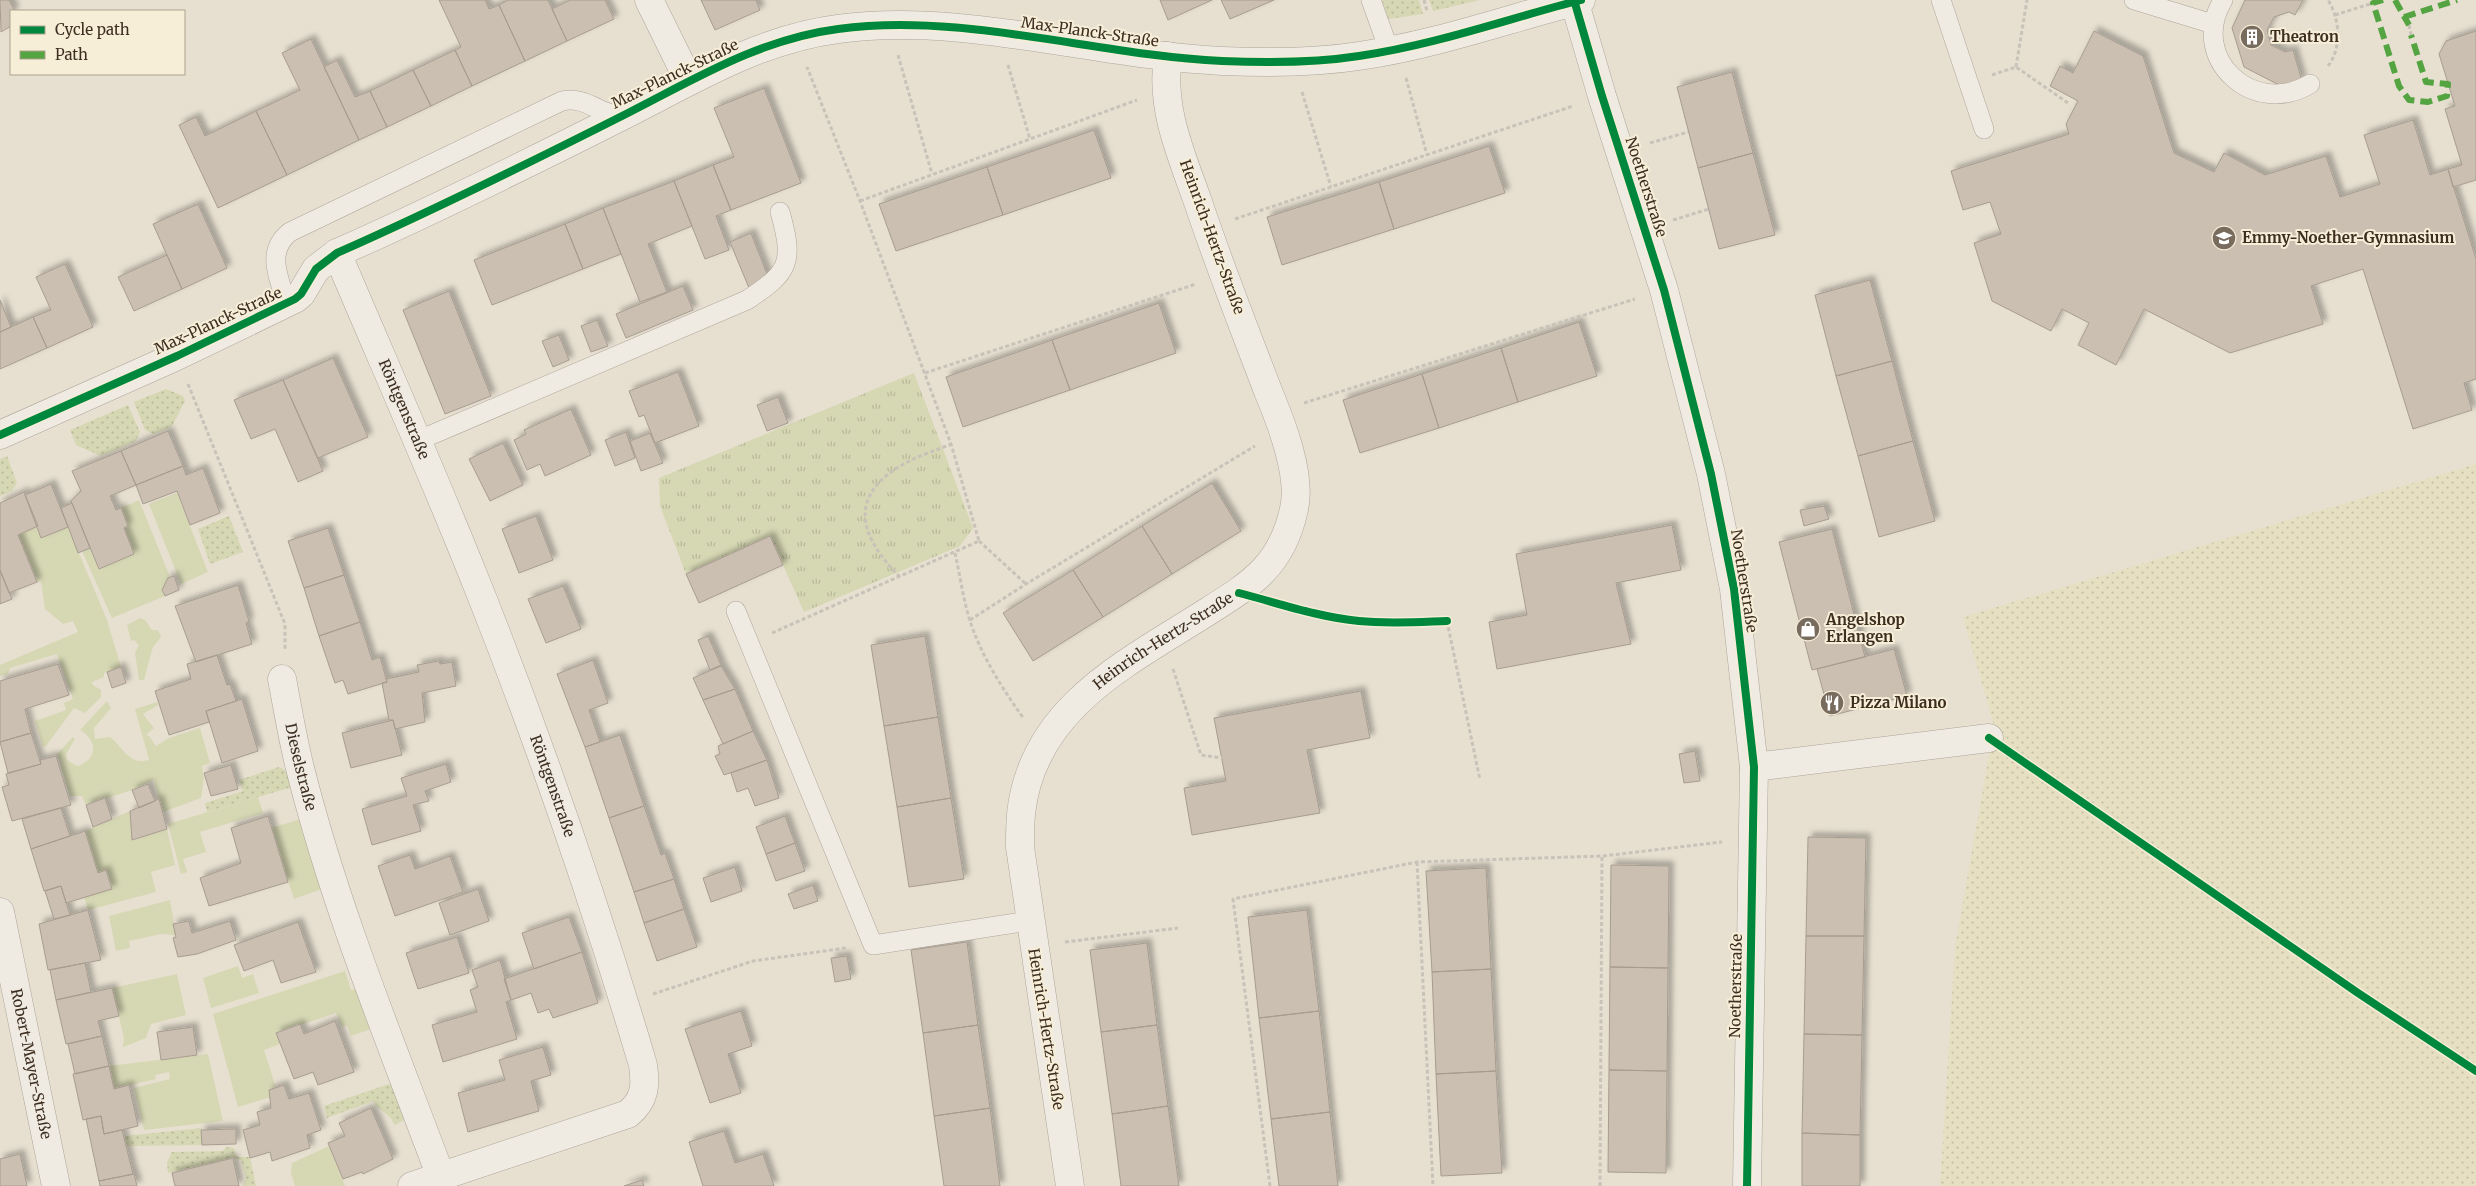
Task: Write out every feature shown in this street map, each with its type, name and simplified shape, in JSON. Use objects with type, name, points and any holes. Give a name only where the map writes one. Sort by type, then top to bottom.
[{"type":"street","points":[[649,0],[689,81]]},
{"type":"street","name":"Max-Planck-Straße","points":[[0,435],[287,304],[302,294],[316,269],[337,253],[627,114],[728,61],[795,38],[835,29],[889,25],[937,26],[1168,56],[1221,61],[1323,60],[1393,49],[1452,36],[1576,1]]},
{"type":"street","name":"Noetherstraße","points":[[1576,1],[1602,96],[1664,290],[1711,474],[1734,589],[1754,767],[1747,1186]]},
{"type":"street","name":"Heinrich-Hertz-Straße","points":[[1070,1186],[1020,847],[1021,814],[1032,770],[1043,746],[1059,722],[1102,678],[1254,582],[1279,553],[1289,532],[1295,505],[1296,490],[1279,421],[1224,275],[1171,124],[1165,90],[1168,56]]},
{"type":"street","name":"Röntgenstraße","points":[[337,253],[479,589],[526,714],[589,891],[624,1004],[644,1078],[642,1099],[628,1114],[412,1186]]},
{"type":"street","name":"Dieselstraße","points":[[282,679],[300,771],[332,880],[371,992],[442,1177]]},
{"type":"street","points":[[1754,767],[1989,738]]},
{"type":"street","name":"Robert-Mayer-Straße","points":[[0,912],[56,1186]]},
{"type":"lane","points":[[1371,0],[1393,49]]},
{"type":"lane","points":[[1941,0],[1984,129]]},
{"type":"lane","points":[[2134,0],[2214,24]]},
{"type":"lane","points":[[2223,0],[2214,24],[2215,47],[2222,65],[2237,81],[2250,90],[2269,95],[2284,95],[2300,91],[2310,84]]},
{"type":"lane","name":"Max-Planck-Straße","points":[[287,304],[275,260],[280,242],[290,232],[562,101],[576,99],[614,114],[627,114]]},
{"type":"lane","points":[[417,441],[747,300],[770,285],[780,275],[785,264],[788,252],[787,238],[780,212]]},
{"type":"lane","points":[[736,611],[873,945],[1032,934]]},
{"type":"path","points":[[2016,66],[2028,0]]},
{"type":"path","points":[[2328,0],[2335,15],[2338,34],[2330,64]]},
{"type":"path","points":[[2335,15],[2373,3]]},
{"type":"path","points":[[889,25],[932,174]]},
{"type":"path","points":[[2409,25],[2412,35]]},
{"type":"path","points":[[998,34],[1030,139]]},
{"type":"path","points":[[795,38],[860,201],[951,444],[979,541],[1026,584]]},
{"type":"path","points":[[1393,49],[1427,155]]},
{"type":"path","points":[[1293,61],[1331,187]]},
{"type":"path","points":[[1968,83],[2016,66]]},
{"type":"path","points":[[2016,66],[2068,102]]},
{"type":"path","points":[[860,201],[1165,90]]},
{"type":"path","points":[[1207,228],[1602,96]]},
{"type":"path","points":[[1621,152],[1688,132]]},
{"type":"path","points":[[1644,228],[1709,209]]},
{"type":"path","points":[[925,373],[1224,275]]},
{"type":"path","points":[[970,620],[1279,421],[1664,290]]},
{"type":"path","points":[[176,356],[285,624],[286,638],[282,663],[282,679]]},
{"type":"path","points":[[900,577],[883,560],[870,539],[866,518],[867,502],[876,487],[892,471],[951,444]]},
{"type":"path","points":[[749,644],[979,541]]},
{"type":"path","points":[[955,553],[970,620],[995,676],[1043,746]]},
{"type":"path","points":[[1438,621],[1447,621],[1480,780]]},
{"type":"path","points":[[1164,640],[1201,755],[1222,758]]},
{"type":"path","points":[[1270,1186],[1233,899],[1417,862],[1602,856],[1753,838]]},
{"type":"path","points":[[1600,1186],[1602,856]]},
{"type":"path","points":[[1417,862],[1433,1186]]},
{"type":"path","points":[[1032,934],[1178,928]]},
{"type":"path","points":[[624,1004],[753,961],[873,945]]},
{"type":"shaded area","points":[[2476,464],[2476,1186],[1940,1186],[1955,948],[1994,726],[1963,617]]},
{"type":"green space","points":[[1382,0],[1419,0],[1423,14],[1388,19]]},
{"type":"green space","points":[[1429,0],[1480,0],[1433,11]]},
{"type":"green space","points":[[914,373],[973,528],[960,546],[804,612],[770,536],[686,574],[660,506],[659,478]]},
{"type":"green space","points":[[166,389],[183,396],[185,401],[172,426],[154,434],[145,430],[134,402]]},
{"type":"green space","points":[[128,405],[140,432],[136,441],[101,456],[76,445],[70,430]]},
{"type":"green space","points":[[7,456],[17,483],[12,491],[0,496],[0,459]]},
{"type":"green space","points":[[177,493],[208,572],[181,584],[149,504]]},
{"type":"green space","points":[[139,500],[170,577],[162,590],[165,596],[112,618],[82,551],[90,548],[99,569],[134,554],[124,528],[128,526],[121,508]]},
{"type":"green space","points":[[229,516],[243,552],[210,564],[198,529]]},
{"type":"green space","points":[[36,527],[42,538],[68,527],[107,620],[121,667],[104,673],[104,677],[92,682],[93,685],[101,690],[101,697],[85,713],[74,708],[46,746],[43,747],[35,721],[66,710],[64,703],[73,699],[57,654],[10,668],[8,674],[0,676],[0,665],[78,632],[73,621],[63,624],[45,609],[41,581],[37,582],[18,535]]},
{"type":"green space","points":[[140,618],[145,620],[152,630],[158,630],[161,637],[153,647],[144,680],[139,680],[135,653],[139,645],[134,640],[131,641],[127,625]]},
{"type":"green space","points":[[107,701],[111,708],[94,728],[95,739],[110,737],[131,758],[136,760],[149,760],[135,709],[157,702],[158,705],[143,714],[154,728],[146,735],[149,736],[156,746],[169,738],[200,728],[210,763],[202,766],[204,778],[201,798],[163,812],[154,780],[132,790],[86,805],[82,796],[70,796],[57,754],[73,737],[75,739],[66,754],[67,760],[77,766],[89,759],[92,755],[92,745],[86,734],[80,730]]},
{"type":"green space","points":[[279,767],[288,772],[292,787],[207,812],[205,803],[243,791],[239,780]]},
{"type":"green space","points":[[258,797],[263,813],[200,832],[206,852],[183,859],[187,872],[181,874],[168,824]]},
{"type":"green space","points":[[130,811],[133,840],[167,829],[175,865],[151,872],[156,892],[88,910],[84,897],[112,889],[106,871],[98,873],[85,831]]},
{"type":"green space","points":[[301,819],[322,889],[294,899],[271,828]]},
{"type":"green space","points":[[170,900],[176,935],[161,934],[129,941],[130,948],[116,951],[109,916]]},
{"type":"green space","points":[[238,966],[242,978],[253,974],[259,993],[211,1008],[203,978]]},
{"type":"green space","points":[[345,971],[351,990],[356,989],[371,1029],[351,1036],[347,1025],[342,1027],[336,1013],[276,1033],[280,1044],[264,1050],[276,1088],[269,1090],[271,1097],[238,1107],[213,1014]]},
{"type":"green space","points":[[177,974],[186,1015],[151,1024],[146,1038],[123,1047],[124,1038],[112,988]]},
{"type":"green space","points":[[208,1054],[223,1121],[144,1130],[134,1088],[170,1079],[169,1072],[155,1075],[156,1079],[114,1089],[109,1066]]},
{"type":"green space","points":[[392,1083],[406,1119],[395,1125],[390,1117],[377,1107],[373,1101],[327,1118],[324,1106]]},
{"type":"green space","points":[[202,1128],[202,1145],[126,1146],[124,1136]]},
{"type":"green space","points":[[329,1146],[345,1186],[295,1186],[291,1173],[292,1163]]},
{"type":"green space","points":[[226,1147],[234,1148],[237,1157],[250,1157],[256,1186],[242,1186],[246,1179],[241,1160],[233,1158],[168,1173],[167,1162],[172,1152],[223,1151]]},
{"type":"building","points":[[0,0],[9,0],[14,10],[10,10],[10,27],[1,32]]},
{"type":"building","points":[[439,0],[485,0],[489,9],[499,5],[525,61],[472,86],[455,50],[461,47]]},
{"type":"building","points":[[508,0],[548,0],[567,41],[525,61],[499,5]]},
{"type":"building","points":[[570,0],[605,0],[614,19],[567,41],[552,9]]},
{"type":"building","points":[[701,0],[756,0],[760,10],[715,30]]},
{"type":"building","points":[[1160,0],[1212,0],[1168,20]]},
{"type":"building","points":[[1221,0],[1274,0],[1230,19]]},
{"type":"building","name":"Theatron","points":[[2245,0],[2303,0],[2295,15],[2289,12],[2274,17],[2267,30],[2271,45],[2285,52],[2293,50],[2302,81],[2283,87],[2244,67],[2232,28]]},
{"type":"building","points":[[2094,31],[2143,56],[2174,153],[2214,172],[2224,153],[2265,175],[2326,156],[2340,197],[2380,184],[2364,135],[2413,120],[2430,175],[2448,169],[2476,259],[2476,379],[2464,383],[2472,410],[2413,429],[2363,269],[2311,286],[2323,324],[2230,353],[2144,309],[2116,365],[2078,345],[2089,323],[2062,309],[2051,331],[1992,301],[1974,243],[2001,234],[1990,202],[1963,210],[1951,171],[2069,134],[2066,124],[2078,101],[2050,86],[2060,66],[2073,73]]},
{"type":"building","points":[[2476,31],[2476,180],[2453,187],[2448,169],[2462,165],[2445,109],[2455,106],[2439,54],[2446,41]]},
{"type":"building","points":[[311,39],[359,140],[287,175],[256,111],[300,90],[282,53]]},
{"type":"building","points":[[455,50],[472,86],[431,106],[413,70]]},
{"type":"building","points":[[337,60],[355,97],[370,91],[387,127],[359,140],[324,67]]},
{"type":"building","points":[[413,70],[431,106],[387,127],[370,91]]},
{"type":"building","points":[[1732,72],[1753,153],[1698,168],[1677,87]]},
{"type":"building","points":[[764,88],[801,183],[731,210],[713,165],[734,157],[714,108]]},
{"type":"building","points":[[256,111],[287,175],[218,208],[179,125],[196,117],[205,136]]},
{"type":"building","points":[[1094,130],[1111,178],[1003,215],[987,167]]},
{"type":"building","points":[[1489,146],[1505,193],[1394,229],[1379,182]]},
{"type":"building","points":[[1753,153],[1775,235],[1719,249],[1698,168]]},
{"type":"building","points":[[713,165],[731,210],[716,216],[729,250],[705,259],[674,181]]},
{"type":"building","points":[[987,167],[1003,215],[896,251],[879,204]]},
{"type":"building","points":[[674,181],[692,226],[648,244],[667,292],[640,302],[603,208]]},
{"type":"building","points":[[1379,182],[1394,229],[1282,265],[1267,217]]},
{"type":"building","points":[[198,204],[227,268],[182,289],[153,224]]},
{"type":"building","points":[[603,208],[621,254],[583,269],[565,224]]},
{"type":"building","points":[[565,224],[583,269],[492,305],[474,260]]},
{"type":"building","points":[[751,233],[769,279],[749,288],[730,242]]},
{"type":"building","points":[[167,255],[182,289],[134,311],[118,277]]},
{"type":"building","points":[[65,264],[93,327],[47,348],[33,317],[51,310],[36,277]]},
{"type":"building","points":[[1870,280],[1892,361],[1836,376],[1815,295]]},
{"type":"building","points":[[683,286],[693,310],[626,338],[616,314]]},
{"type":"building","points":[[449,291],[491,396],[445,414],[403,310]]},
{"type":"building","points":[[0,300],[11,327],[0,332]]},
{"type":"building","points":[[1159,303],[1176,353],[1070,390],[1052,340]]},
{"type":"building","points":[[33,317],[47,348],[0,369],[0,332]]},
{"type":"building","points":[[597,320],[608,346],[591,352],[581,326]]},
{"type":"building","points":[[1579,322],[1597,376],[1518,402],[1501,348]]},
{"type":"building","points":[[559,335],[569,360],[553,367],[542,341]]},
{"type":"building","points":[[1052,340],[1070,390],[963,427],[946,377]]},
{"type":"building","points":[[1501,348],[1518,402],[1439,428],[1422,374]]},
{"type":"building","points":[[333,358],[368,437],[318,458],[283,380]]},
{"type":"building","points":[[1892,361],[1913,441],[1858,456],[1836,376]]},
{"type":"building","points":[[678,372],[699,426],[655,443],[644,415],[639,417],[629,391]]},
{"type":"building","points":[[1422,374],[1439,428],[1360,453],[1343,400]]},
{"type":"building","points":[[283,380],[323,471],[298,482],[275,429],[251,439],[234,400]]},
{"type":"building","points":[[778,397],[788,423],[767,431],[757,405]]},
{"type":"building","points":[[571,409],[591,455],[545,476],[540,464],[527,470],[514,440],[526,434],[524,430]]},
{"type":"building","points":[[168,431],[183,466],[136,485],[121,451]]},
{"type":"building","points":[[626,432],[635,458],[615,466],[605,440]]},
{"type":"building","points":[[650,433],[663,463],[641,471],[630,441]]},
{"type":"building","points":[[1913,441],[1935,521],[1879,537],[1858,456]]},
{"type":"building","points":[[503,443],[523,485],[490,501],[469,459]]},
{"type":"building","points":[[121,451],[136,485],[110,496],[116,510],[121,508],[128,526],[124,528],[134,554],[99,569],[71,501],[81,491],[72,471]]},
{"type":"building","points":[[183,466],[186,475],[203,468],[220,513],[190,525],[177,491],[143,504],[136,485]]},
{"type":"building","points":[[1212,483],[1241,531],[1172,574],[1142,526]]},
{"type":"building","points":[[51,484],[68,527],[41,538],[25,495]]},
{"type":"building","points":[[24,492],[38,526],[18,535],[37,582],[9,593],[0,570],[0,503]]},
{"type":"building","points":[[72,503],[90,548],[78,553],[61,508]]},
{"type":"building","points":[[1824,506],[1829,519],[1804,526],[1800,510]]},
{"type":"building","points":[[536,516],[553,560],[519,573],[502,529]]},
{"type":"building","points":[[1672,525],[1681,570],[1616,583],[1631,644],[1497,669],[1489,622],[1527,615],[1516,554]]},
{"type":"building","points":[[1142,526],[1172,574],[1103,617],[1073,570]]},
{"type":"building","points":[[328,528],[344,575],[304,588],[288,541]]},
{"type":"building","points":[[1832,529],[1865,657],[1812,670],[1779,542]]},
{"type":"building","points":[[770,536],[783,565],[699,603],[686,574]]},
{"type":"building","points":[[0,570],[12,599],[0,604]]},
{"type":"building","points":[[1073,570],[1103,617],[1033,661],[1003,613]]},
{"type":"building","points":[[344,575],[360,622],[319,636],[304,588]]},
{"type":"building","points":[[174,576],[179,590],[165,596],[162,590],[168,578]]},
{"type":"building","points":[[238,585],[249,621],[246,623],[252,644],[196,662],[175,606]]},
{"type":"building","points":[[563,586],[581,629],[546,643],[528,599]]},
{"type":"building","points":[[360,622],[372,660],[380,657],[387,682],[348,694],[343,680],[335,683],[319,636]]},
{"type":"building","points":[[708,636],[721,665],[710,670],[698,640]]},
{"type":"building","points":[[925,636],[938,717],[884,726],[871,645]]},
{"type":"building","points":[[1894,649],[1907,696],[1830,716],[1817,669]]},
{"type":"building","points":[[217,655],[227,685],[230,684],[236,701],[206,711],[209,722],[169,735],[155,691],[191,679],[187,664]]},
{"type":"building","points":[[593,660],[608,703],[589,710],[600,742],[585,747],[557,674]]},
{"type":"building","points":[[439,661],[440,664],[452,662],[456,686],[422,693],[425,722],[395,729],[393,720],[389,720],[382,683],[387,682],[386,679],[419,672],[417,665]]},
{"type":"building","points":[[58,664],[69,695],[25,709],[31,733],[0,742],[0,681]]},
{"type":"building","points":[[721,666],[735,689],[703,700],[693,678]]},
{"type":"building","points":[[121,667],[126,683],[112,688],[107,672]]},
{"type":"building","points":[[735,689],[753,731],[723,744],[703,700]]},
{"type":"building","points":[[1361,691],[1370,738],[1307,750],[1320,813],[1192,835],[1184,788],[1226,781],[1214,718]]},
{"type":"building","points":[[242,699],[258,751],[222,763],[206,711]]},
{"type":"building","points":[[938,717],[951,798],[897,807],[884,726]]},
{"type":"building","points":[[393,720],[402,755],[351,768],[342,733]]},
{"type":"building","points":[[753,731],[767,760],[724,775],[715,756],[720,754],[718,746]]},
{"type":"building","points":[[31,733],[41,764],[8,773],[0,742]]},
{"type":"building","points":[[620,735],[644,806],[609,818],[585,747]]},
{"type":"building","points":[[1695,751],[1700,781],[1684,783],[1679,754]]},
{"type":"building","points":[[56,756],[71,805],[12,821],[2,787],[9,785],[6,774],[41,764],[40,760]]},
{"type":"building","points":[[767,760],[779,798],[755,806],[748,788],[737,792],[731,773]]},
{"type":"building","points":[[446,764],[451,782],[425,791],[429,801],[413,805],[421,831],[372,845],[362,809],[407,796],[401,778]]},
{"type":"building","points":[[231,765],[238,789],[211,796],[204,773]]},
{"type":"building","points":[[148,784],[155,801],[139,808],[132,790]]},
{"type":"building","points":[[105,798],[112,819],[93,827],[86,805]]},
{"type":"building","points":[[951,798],[964,879],[909,887],[897,807]]},
{"type":"building","points":[[159,799],[167,829],[132,840],[130,811]]},
{"type":"building","points":[[644,806],[661,855],[665,853],[674,879],[634,892],[609,818]]},
{"type":"building","points":[[61,808],[70,836],[31,849],[22,819]]},
{"type":"building","points":[[268,816],[288,882],[209,906],[200,878],[241,863],[231,828]]},
{"type":"building","points":[[785,816],[795,843],[766,854],[756,827]]},
{"type":"building","points":[[85,831],[98,873],[106,870],[112,889],[66,903],[61,886],[44,891],[31,849]]},
{"type":"building","points":[[1808,837],[1866,838],[1864,936],[1806,936]]},
{"type":"building","points":[[795,843],[805,871],[776,881],[766,854]]},
{"type":"building","points":[[410,855],[415,869],[450,856],[463,892],[395,916],[378,866]]},
{"type":"building","points":[[1611,865],[1669,866],[1668,968],[1610,967]]},
{"type":"building","points":[[735,867],[742,891],[711,902],[703,878]]},
{"type":"building","points":[[1486,868],[1491,969],[1432,972],[1426,871]]},
{"type":"building","points":[[674,879],[684,909],[644,923],[634,892]]},
{"type":"building","points":[[813,885],[818,901],[794,909],[788,894]]},
{"type":"building","points":[[61,886],[70,915],[54,919],[45,891]]},
{"type":"building","points":[[478,889],[489,921],[450,935],[439,903]]},
{"type":"building","points":[[684,909],[697,947],[657,961],[644,923]]},
{"type":"building","points":[[88,910],[101,960],[48,970],[39,924]]},
{"type":"building","points":[[1307,910],[1319,1011],[1259,1018],[1248,917]]},
{"type":"building","points":[[569,917],[582,952],[534,969],[522,933]]},
{"type":"building","points":[[189,921],[192,933],[230,921],[236,940],[197,954],[178,957],[173,938],[176,937],[173,924]]},
{"type":"building","points":[[298,922],[316,972],[281,983],[273,960],[244,971],[234,945]]},
{"type":"building","points":[[1806,936],[1864,936],[1862,1035],[1804,1034]]},
{"type":"building","points":[[457,937],[469,973],[418,989],[406,953]]},
{"type":"building","points":[[967,942],[978,1025],[923,1033],[911,950]]},
{"type":"building","points":[[1147,943],[1157,1025],[1101,1032],[1090,950]]},
{"type":"building","points":[[582,952],[598,1003],[553,1018],[549,1009],[538,1013],[531,993],[511,1000],[504,979]]},
{"type":"building","points":[[847,956],[851,979],[835,982],[831,958]]},
{"type":"building","points":[[500,960],[511,1000],[506,1002],[517,1039],[443,1062],[432,1025],[477,1012],[470,990],[478,987],[472,970]]},
{"type":"building","points":[[85,963],[91,992],[56,1000],[50,970]]},
{"type":"building","points":[[1610,967],[1668,968],[1667,1071],[1609,1070]]},
{"type":"building","points":[[1491,969],[1496,1071],[1436,1074],[1432,972]]},
{"type":"building","points":[[112,988],[119,1016],[98,1021],[102,1036],[66,1044],[56,1000]]},
{"type":"building","points":[[741,1011],[752,1046],[728,1054],[741,1093],[710,1103],[685,1029]]},
{"type":"building","points":[[1319,1011],[1330,1112],[1271,1119],[1259,1018]]},
{"type":"building","points":[[335,1021],[354,1072],[318,1085],[313,1072],[294,1079],[276,1033],[300,1024],[304,1034]]},
{"type":"building","points":[[978,1025],[990,1108],[934,1116],[923,1033]]},
{"type":"building","points":[[1157,1025],[1168,1106],[1112,1114],[1101,1032]]},
{"type":"building","points":[[193,1027],[197,1055],[161,1060],[157,1032]]},
{"type":"building","points":[[1804,1034],[1862,1035],[1860,1135],[1802,1133]]},
{"type":"building","points":[[102,1036],[109,1066],[75,1074],[68,1044]]},
{"type":"building","points":[[543,1047],[551,1075],[531,1081],[539,1111],[468,1132],[458,1093],[505,1080],[499,1060]]},
{"type":"building","points":[[109,1066],[114,1089],[129,1085],[138,1126],[104,1134],[101,1116],[83,1120],[73,1074]]},
{"type":"building","points":[[1609,1070],[1667,1071],[1666,1173],[1608,1172]]},
{"type":"building","points":[[1496,1071],[1502,1173],[1441,1176],[1436,1074]]},
{"type":"building","points":[[284,1085],[289,1099],[309,1093],[321,1130],[307,1135],[310,1148],[272,1161],[270,1152],[250,1158],[243,1130],[260,1125],[257,1112],[271,1108],[269,1090]]},
{"type":"building","points":[[1168,1106],[1179,1186],[1121,1186],[1112,1114]]},
{"type":"building","points":[[371,1108],[393,1159],[363,1174],[362,1172],[343,1179],[328,1143],[345,1136],[339,1123]]},
{"type":"building","points":[[990,1108],[1000,1186],[944,1186],[934,1116]]},
{"type":"building","points":[[1330,1112],[1338,1186],[1279,1186],[1271,1119]]},
{"type":"building","points":[[101,1116],[104,1134],[122,1130],[133,1174],[99,1181],[86,1119]]},
{"type":"building","points":[[236,1129],[236,1144],[202,1145],[201,1130]]},
{"type":"building","points":[[724,1131],[735,1163],[763,1154],[774,1186],[703,1186],[689,1142]]},
{"type":"building","points":[[1802,1133],[1860,1135],[1860,1186],[1802,1186]]},
{"type":"building","points":[[20,1154],[27,1186],[0,1186],[0,1159]]},
{"type":"building","points":[[233,1158],[239,1186],[175,1186],[172,1173]]},
{"type":"building","points":[[134,1174],[137,1186],[100,1186],[99,1181]]},
{"type":"building","points":[[642,1180],[644,1186],[624,1186]]},
{"type":"marked path","points":[[2383,0],[2373,3],[2399,86],[2409,100],[2428,102],[2447,96],[2448,84],[2426,82],[2411,35]]},
{"type":"marked path","points":[[2395,0],[2409,25]]},
{"type":"marked path","points":[[2404,17],[2457,0]]},
{"type":"cycle path","points":[[1574,0],[1602,96],[1664,290],[1711,474],[1734,589],[1754,767],[1747,1186]]},
{"type":"cycle path","points":[[0,435],[177,356],[295,299],[301,294],[316,269],[337,253],[483,185],[703,74],[755,51],[809,34],[838,29],[885,25],[933,26],[1030,36],[1174,57],[1239,62],[1308,61],[1359,56],[1415,45],[1581,0]]},
{"type":"cycle path","points":[[1239,593],[1313,613],[1344,619],[1381,622],[1447,621]]},
{"type":"cycle path","points":[[1989,738],[2358,993],[2476,1071]]},
{"type":"place","name":"Theatron","points":[[2252,37]]},
{"type":"place","name":"Emmy-Noether-Gymnasium","points":[[2224,238]]},
{"type":"place","name":"Angelshop Erlangen","points":[[1808,629]]},
{"type":"place","name":"Pizza Milano","points":[[1832,703]]}]
